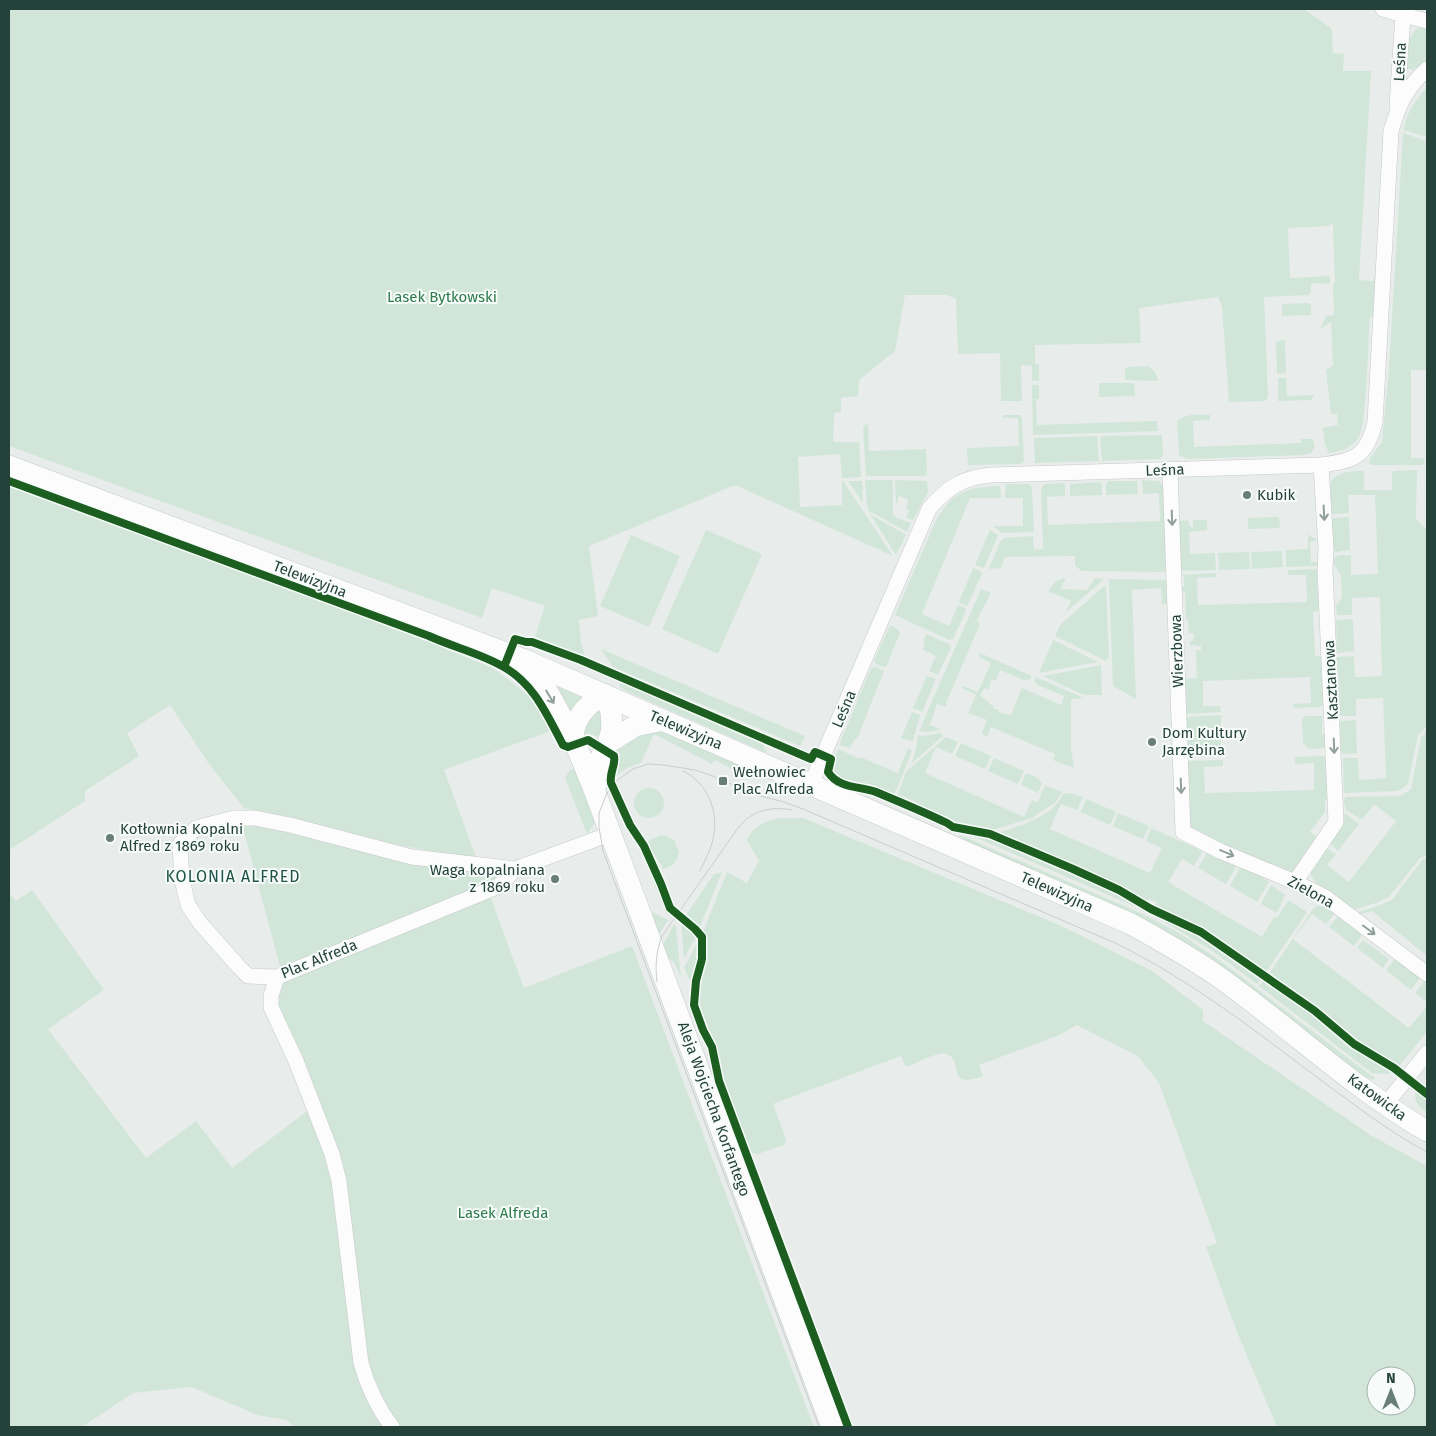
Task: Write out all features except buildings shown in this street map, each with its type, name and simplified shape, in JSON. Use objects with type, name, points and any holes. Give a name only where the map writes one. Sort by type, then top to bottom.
[{"type":"main road","name":"Telewizyjna","points":[[9,466],[522,659],[1131,924],[1216,975],[1328,1062]]},
{"type":"main road","name":"Aleja Wojciecha Korfantego","points":[[522,659],[549,694],[573,738],[595,792],[832,1427]]},
{"type":"main road","name":"Aleja Wojciecha Korfantego","points":[[595,792],[599,761],[608,743],[612,721],[606,695]]},
{"type":"main road","points":[[573,738],[576,722],[582,712],[590,703],[606,695]]},
{"type":"main road","points":[[608,743],[635,726],[664,720]]},
{"type":"main road","name":"Katowicka","points":[[1328,1062],[1427,1131]]},
{"type":"street","points":[[1383,9],[1427,21]]},
{"type":"street","name":"Leśna","points":[[1397,109],[1402,15]]},
{"type":"street","name":"Leśna","points":[[811,784],[929,510],[943,493],[958,482],[975,476],[1321,465],[1344,462],[1358,455],[1366,447],[1375,422],[1391,131],[1397,109],[1404,95],[1415,80],[1427,69]]},
{"type":"street","name":"Kasztanowa","points":[[1295,882],[1336,822],[1321,465]]},
{"type":"street","name":"Wierzbowa","points":[[1170,470],[1183,832]]},
{"type":"street","name":"Plac Alfreda","points":[[514,869],[499,886],[277,977],[248,976],[213,939],[188,905],[182,880],[180,844],[196,828],[234,818],[255,818],[290,825],[412,857],[514,869],[610,834]]},
{"type":"street","name":"Zielona","points":[[1183,832],[1220,851],[1295,882],[1325,897],[1427,974]]},
{"type":"street","points":[[277,977],[271,996],[271,1007],[296,1061],[332,1154],[339,1181],[361,1363],[366,1383],[374,1401],[392,1427]]},
{"type":"street","points":[[1386,1104],[1427,1053]]},
{"type":"green space","name":"Lasek Bytkowski","points":[[9,9],[1304,9],[1332,29],[1333,53],[1344,54],[1343,71],[1371,71],[1359,280],[1373,281],[1374,277],[1376,278],[1374,317],[1370,317],[1362,429],[1359,437],[1349,447],[1329,453],[1325,445],[1323,428],[1338,425],[1337,414],[1331,414],[1326,370],[1333,365],[1331,322],[1320,329],[1326,316],[1334,315],[1333,225],[1330,223],[1330,226],[1288,228],[1290,278],[1330,276],[1330,284],[1311,283],[1311,292],[1308,295],[1264,297],[1268,397],[1265,401],[1229,402],[1222,307],[1218,297],[1139,308],[1141,343],[1035,345],[1035,363],[1039,364],[1039,381],[1032,381],[1032,366],[1021,365],[1022,401],[1001,401],[1000,353],[958,354],[956,299],[947,295],[905,295],[895,351],[859,380],[858,396],[841,398],[841,412],[834,413],[833,442],[859,442],[861,477],[842,478],[840,454],[798,457],[800,507],[842,505],[843,481],[893,556],[735,485],[589,546],[598,616],[579,620],[583,656],[535,637],[545,606],[492,588],[482,618],[9,446]]},
{"type":"green space","points":[[1427,27],[1427,61],[1412,70],[1406,68],[1407,43],[1416,29]]},
{"type":"green space","points":[[1427,87],[1427,137],[1404,130],[1412,107]]},
{"type":"green space","points":[[1403,133],[1427,141],[1427,370],[1411,370],[1411,458],[1425,458],[1424,464],[1421,465],[1372,465],[1369,464],[1370,458],[1382,442],[1389,369]]},
{"type":"green space","points":[[1308,303],[1311,305],[1311,315],[1282,316],[1282,304]]},
{"type":"green space","points":[[1285,340],[1286,373],[1277,374],[1276,341]]},
{"type":"green space","points":[[1148,366],[1156,374],[1157,381],[1125,380],[1125,369],[1128,367]]},
{"type":"green space","points":[[1278,378],[1286,378],[1287,396],[1315,395],[1311,400],[1278,401]]},
{"type":"green space","points":[[1099,383],[1134,383],[1135,396],[1099,397]]},
{"type":"green space","points":[[1032,385],[1039,385],[1039,399],[1036,399],[1037,425],[1157,421],[1158,431],[1033,435]]},
{"type":"green space","points":[[1004,415],[1020,415],[1022,418],[1024,461],[1020,464],[968,465],[967,448],[1019,446],[1018,418],[1002,418]]},
{"type":"green space","points":[[1210,415],[1210,420],[1193,421],[1194,447],[1301,443],[1301,439],[1313,439],[1315,446],[1311,453],[1305,455],[1187,459],[1179,455],[1177,422],[1187,416]]},
{"type":"green space","points":[[868,423],[869,451],[926,449],[927,474],[925,476],[866,476],[863,427]]},
{"type":"green space","points":[[1162,435],[1163,456],[1160,459],[1102,461],[1100,438],[1102,436]]},
{"type":"green space","points":[[1097,436],[1099,461],[1035,463],[1034,438]]},
{"type":"green space","points":[[1417,470],[1416,519],[1427,530],[1427,726],[1418,735],[1408,784],[1397,791],[1344,793],[1343,758],[1358,758],[1359,780],[1386,778],[1383,698],[1356,699],[1356,716],[1340,716],[1337,657],[1354,656],[1355,677],[1382,676],[1380,597],[1352,598],[1352,615],[1337,615],[1336,606],[1342,597],[1341,576],[1334,564],[1334,559],[1338,555],[1351,555],[1351,575],[1378,574],[1375,495],[1348,495],[1349,513],[1332,514],[1330,484],[1340,474],[1364,471],[1364,490],[1392,490],[1392,473],[1394,471]]},
{"type":"green space","points":[[9,480],[422,637],[443,648],[493,668],[532,698],[550,731],[444,770],[477,860],[367,839],[244,808],[209,764],[170,705],[127,733],[139,756],[85,791],[85,801],[9,850]]},
{"type":"green space","points":[[865,480],[893,480],[893,516],[911,523],[907,532],[869,511]]},
{"type":"green space","points":[[895,480],[927,481],[928,492],[913,520],[906,518],[909,510],[906,509],[908,499],[899,496],[896,505]]},
{"type":"green space","points":[[1142,480],[1159,481],[1165,487],[1168,567],[1166,571],[1082,571],[1075,566],[1075,556],[1005,557],[1001,568],[989,569],[1000,542],[1004,538],[1033,536],[1034,550],[1043,549],[1041,488],[1045,484],[1065,483],[1065,496],[1047,497],[1048,525],[1160,521],[1159,493],[1143,494]]},
{"type":"green space","points":[[848,481],[862,481],[863,503]]},
{"type":"green space","points":[[1108,481],[1137,481],[1138,494],[1106,495],[1106,484]]},
{"type":"green space","points":[[1100,482],[1102,484],[1102,495],[1070,496],[1070,484]]},
{"type":"green space","points":[[1006,484],[1029,484],[1032,488],[1034,532],[1002,533],[993,526],[1023,526],[1023,498],[1005,498]]},
{"type":"green space","points":[[1000,486],[1001,498],[970,498],[922,614],[949,626],[958,605],[965,608],[966,611],[953,639],[949,640],[895,615],[937,518],[944,508],[957,496],[971,489]]},
{"type":"green space","points":[[870,514],[906,535],[896,555]]},
{"type":"green space","points":[[1279,517],[1280,528],[1248,529],[1248,518]]},
{"type":"green space","points":[[1349,517],[1350,550],[1336,552],[1333,550],[1332,519]]},
{"type":"green space","points":[[1188,520],[1190,527],[1193,527],[1193,520],[1207,520],[1207,530],[1189,532],[1190,554],[1215,553],[1216,570],[1179,571],[1177,521]]},
{"type":"green space","points":[[706,530],[762,554],[718,654],[662,629]]},
{"type":"green space","points":[[990,530],[998,535],[984,568],[975,565]]},
{"type":"green space","points":[[1308,534],[1317,540],[1310,542],[1311,562],[1323,562],[1323,566],[1286,567],[1286,550],[1308,549]]},
{"type":"green space","points":[[631,535],[680,556],[649,627],[600,606]]},
{"type":"green space","points":[[1282,551],[1283,567],[1252,569],[1251,552]]},
{"type":"green space","points":[[1249,552],[1250,569],[1219,570],[1218,553]]},
{"type":"green space","points":[[973,568],[982,572],[982,574],[967,606],[959,602]]},
{"type":"green space","points":[[1322,569],[1323,575],[1317,580],[1319,611],[1313,612],[1315,656],[1326,655],[1322,669],[1323,705],[1319,707],[1294,708],[1293,704],[1311,703],[1310,677],[1203,681],[1203,706],[1220,706],[1221,712],[1185,714],[1183,679],[1197,678],[1196,650],[1201,650],[1201,646],[1190,645],[1194,634],[1189,633],[1188,621],[1186,619],[1185,592],[1180,591],[1179,588],[1184,586],[1184,577],[1180,575],[1216,573],[1216,577],[1197,578],[1198,605],[1307,602],[1306,575],[1288,575],[1288,570]]},
{"type":"green space","points":[[1066,578],[1060,589],[1087,590],[1095,578],[1104,579],[1065,613],[1071,601],[1048,591],[1055,582]]},
{"type":"green space","points":[[1109,579],[1166,580],[1169,582],[1170,604],[1162,604],[1161,588],[1132,590],[1136,699],[1113,686]]},
{"type":"green space","points":[[1106,586],[1109,657],[1106,661],[1055,636],[1060,625]]},
{"type":"green space","points":[[981,589],[991,593],[977,620],[980,624],[946,703],[947,707],[937,704],[930,725],[940,730],[919,731]]},
{"type":"green space","points":[[1353,619],[1354,651],[1337,653],[1336,620]]},
{"type":"green space","points":[[890,625],[900,633],[886,667],[876,664],[874,661]]},
{"type":"green space","points":[[926,634],[949,644],[951,647],[938,675],[929,671],[936,656],[923,650]]},
{"type":"green space","points":[[1053,640],[1098,662],[1039,673]]},
{"type":"green space","points":[[601,649],[805,737],[800,746],[613,667]]},
{"type":"green space","points":[[980,653],[1032,676],[1030,680],[1027,679],[1026,681],[1000,670],[996,681],[992,679],[988,690],[984,688],[980,696],[994,706],[993,708],[999,710],[998,712],[1011,715],[1022,688],[1061,705],[1064,696],[1037,685],[1034,681],[1036,677],[1084,698],[1071,699],[1071,748],[1074,768],[1053,760],[1055,754],[991,727],[987,737],[982,734],[987,720],[968,713],[976,695],[962,688],[963,686],[978,692],[991,663],[979,657]]},
{"type":"green space","points":[[1101,665],[1102,695],[1084,695],[1043,676]]},
{"type":"green space","points":[[875,667],[884,671],[857,739],[855,739],[850,748],[839,745],[871,668]]},
{"type":"green space","points":[[927,676],[936,679],[922,712],[913,708]]},
{"type":"green space","points":[[547,679],[588,696],[569,717]]},
{"type":"green space","points":[[619,682],[762,743],[767,753],[628,692],[620,687]]},
{"type":"green space","points":[[598,711],[604,715],[600,738],[589,733],[581,735],[581,729]]},
{"type":"green space","points":[[912,712],[920,716],[913,740],[911,741],[901,738]]},
{"type":"green space","points":[[1221,715],[1221,756],[1187,757],[1185,717]]},
{"type":"green space","points":[[1305,716],[1322,716],[1322,734],[1331,733],[1327,746],[1310,749],[1305,745],[1303,742],[1302,718]]},
{"type":"green space","points":[[1356,720],[1357,753],[1343,754],[1341,752],[1340,723],[1342,721]]},
{"type":"green space","points":[[1427,730],[1427,855],[1420,858],[1390,896],[1376,903],[1352,910],[1314,881],[1311,876],[1312,868],[1326,848],[1336,854],[1327,865],[1349,882],[1396,821],[1374,804],[1362,820],[1346,810],[1345,797],[1397,796],[1411,789],[1421,738]]},
{"type":"green space","points":[[645,731],[667,732],[755,772],[751,779],[715,760],[712,764],[654,734],[641,763],[625,769],[613,779],[620,754],[616,749]]},
{"type":"green space","points":[[940,733],[943,736],[911,764],[918,735]]},
{"type":"green space","points":[[946,737],[958,742],[952,754],[936,747],[925,773],[1024,817],[1032,800],[1038,802],[1045,785],[1062,792],[1056,802],[1032,818],[989,831],[954,824],[917,808],[918,803],[903,796],[900,801],[896,799],[906,772]]},
{"type":"green space","points":[[961,743],[991,756],[985,769],[955,756]]},
{"type":"green space","points":[[909,748],[912,751],[893,798],[870,788],[858,787],[831,773],[830,770],[831,762],[839,749],[859,759],[860,757],[898,773]]},
{"type":"green space","points":[[1322,756],[1329,762],[1331,768],[1332,797],[1325,801],[1325,812],[1310,832],[1320,839],[1301,867],[1290,875],[1215,844],[1191,828],[1186,761],[1223,760],[1223,766],[1204,767],[1205,793],[1314,790],[1314,763],[1295,764],[1295,757]]},
{"type":"green space","points":[[994,758],[1024,771],[1018,784],[988,771]]},
{"type":"green space","points":[[575,769],[596,821],[587,834],[565,778],[570,770]]},
{"type":"green space","points":[[1026,773],[1038,778],[1042,783],[1038,793],[1021,785]]},
{"type":"green space","points":[[649,788],[660,792],[664,803],[660,814],[649,818],[638,814],[634,803],[638,792]]},
{"type":"green space","points":[[1071,793],[1083,797],[1077,810],[1061,804],[1050,829],[1150,873],[1162,848],[1146,841],[1151,828],[1203,851],[1194,866],[1182,859],[1168,882],[1262,937],[1274,917],[1277,918],[1288,901],[1307,912],[1266,972],[1211,934],[1189,922],[1153,908],[1157,902],[1149,899],[1147,904],[1133,894],[1097,877],[994,834],[1033,820],[1051,809],[1063,794]]},
{"type":"green space","points":[[1086,799],[1116,812],[1110,825],[1081,812]]},
{"type":"green space","points":[[1118,813],[1149,826],[1143,839],[1113,826]]},
{"type":"green space","points":[[1345,813],[1359,824],[1338,851],[1331,844],[1331,841],[1343,823]]},
{"type":"green space","points":[[778,818],[803,818],[1057,924],[1151,970],[1203,1010],[1203,1021],[1372,1136],[1427,1166],[1427,1427],[1277,1427],[1237,1332],[1206,1247],[1217,1243],[1159,1083],[1138,1056],[1077,1025],[1059,1035],[979,1065],[983,1076],[964,1080],[960,1077],[952,1058],[947,1054],[933,1056],[906,1067],[901,1056],[773,1104],[786,1139],[784,1145],[758,1154],[752,1153],[720,1075],[716,1049],[697,995],[684,968],[702,934],[727,872],[747,883],[759,861],[747,840],[756,828],[763,823]]},
{"type":"green space","points":[[254,822],[503,873],[491,884],[281,970],[242,824]]},
{"type":"green space","points":[[962,830],[988,837],[1074,873],[1126,897],[1143,910],[970,835]]},
{"type":"green space","points":[[958,834],[1145,915],[1181,934],[1222,962],[1374,1077],[1374,1080],[1362,1076],[1287,1017],[970,843]]},
{"type":"green space","points":[[661,835],[674,840],[679,852],[674,864],[662,869],[662,866],[647,844],[650,840]]},
{"type":"green space","points":[[1207,853],[1237,865],[1226,884],[1198,868]]},
{"type":"green space","points":[[1423,859],[1427,859],[1427,956],[1372,911],[1357,915],[1355,913],[1392,900]]},
{"type":"green space","points":[[650,865],[671,916],[666,913],[647,866]]},
{"type":"green space","points":[[1240,868],[1269,882],[1257,902],[1230,886]]},
{"type":"green space","points":[[722,872],[699,929],[684,918],[714,874]]},
{"type":"green space","points":[[1271,885],[1285,895],[1277,913],[1261,904]]},
{"type":"green space","name":"Lasek Alfreda","points":[[32,890],[104,990],[48,1029],[146,1158],[196,1121],[232,1168],[318,1103],[276,1013],[279,984],[288,976],[490,896],[524,988],[632,946],[814,1427],[294,1427],[287,1420],[257,1415],[192,1387],[133,1393],[82,1427],[9,1427],[9,893],[16,901]]},
{"type":"green space","points":[[1327,905],[1336,912],[1326,924],[1312,914],[1293,939],[1409,1028],[1427,1006],[1427,1031],[1400,1065],[1379,1055],[1353,1038],[1323,1012],[1269,974],[1313,909],[1317,906]]},
{"type":"green space","points":[[652,912],[668,920],[658,936]]},
{"type":"green space","points":[[1151,914],[1204,938],[1262,978],[1257,984],[1211,950]]},
{"type":"green space","points":[[1339,915],[1361,932],[1361,937],[1354,946],[1329,927]]},
{"type":"green space","points":[[681,921],[697,934],[684,959]]},
{"type":"green space","points":[[674,924],[676,926],[681,978],[674,962],[664,955],[662,947]]},
{"type":"green space","points":[[1363,940],[1389,959],[1383,968],[1357,948]]},
{"type":"green space","points":[[1395,959],[1420,978],[1411,990],[1386,970]]},
{"type":"green space","points":[[1264,980],[1324,1022],[1351,1046],[1394,1072],[1386,1074],[1372,1073],[1259,986]]},
{"type":"green space","points":[[1425,980],[1427,982],[1427,1002],[1415,993]]},
{"type":"green space","points":[[1416,1089],[1427,1098],[1427,1112],[1417,1103],[1415,1097]]},
{"type":"tram line","points":[[819,1427],[603,851],[599,813],[607,793],[616,781],[633,769],[648,764],[664,765],[695,770],[710,775],[757,795],[803,809],[1115,943],[1170,973],[1224,1008],[1375,1120],[1427,1152]]},
{"type":"tram line","points":[[683,771],[699,782],[704,789],[712,806],[714,816],[713,839],[700,871]]},
{"type":"tram line","points":[[657,982],[656,959],[662,936],[738,828],[756,813],[769,809],[792,810]]},
{"type":"cycle path","points":[[9,481],[486,658],[515,674],[532,692],[563,745],[568,747],[588,740],[614,756],[611,783],[630,825],[644,846],[670,908],[702,937],[702,959],[696,981],[694,1005],[703,1030],[712,1047],[719,1081],[848,1427]]},
{"type":"cycle path","points":[[504,667],[515,639],[532,642],[581,660],[811,759],[815,752],[831,759],[828,772],[844,784],[876,792],[953,827],[990,834],[1119,890],[1151,909],[1201,932],[1315,1011],[1354,1044],[1394,1068],[1427,1094]]},
{"type":"place","name":"Kubik","points":[[1247,495]]},
{"type":"place","name":"Dom Kultury Jarzębina","points":[[1152,742]]},
{"type":"place","name":"Wełnowiec Plac Alfreda","points":[[723,781]]},
{"type":"place","name":"Kotłownia Kopalni Alfred z 1869 roku","points":[[110,838]]},
{"type":"place","name":"Waga kopalniana z 1869 roku","points":[[555,879]]},
{"type":"district","name":"KOLONIA ALFRED","points":[[233,876]]}]
